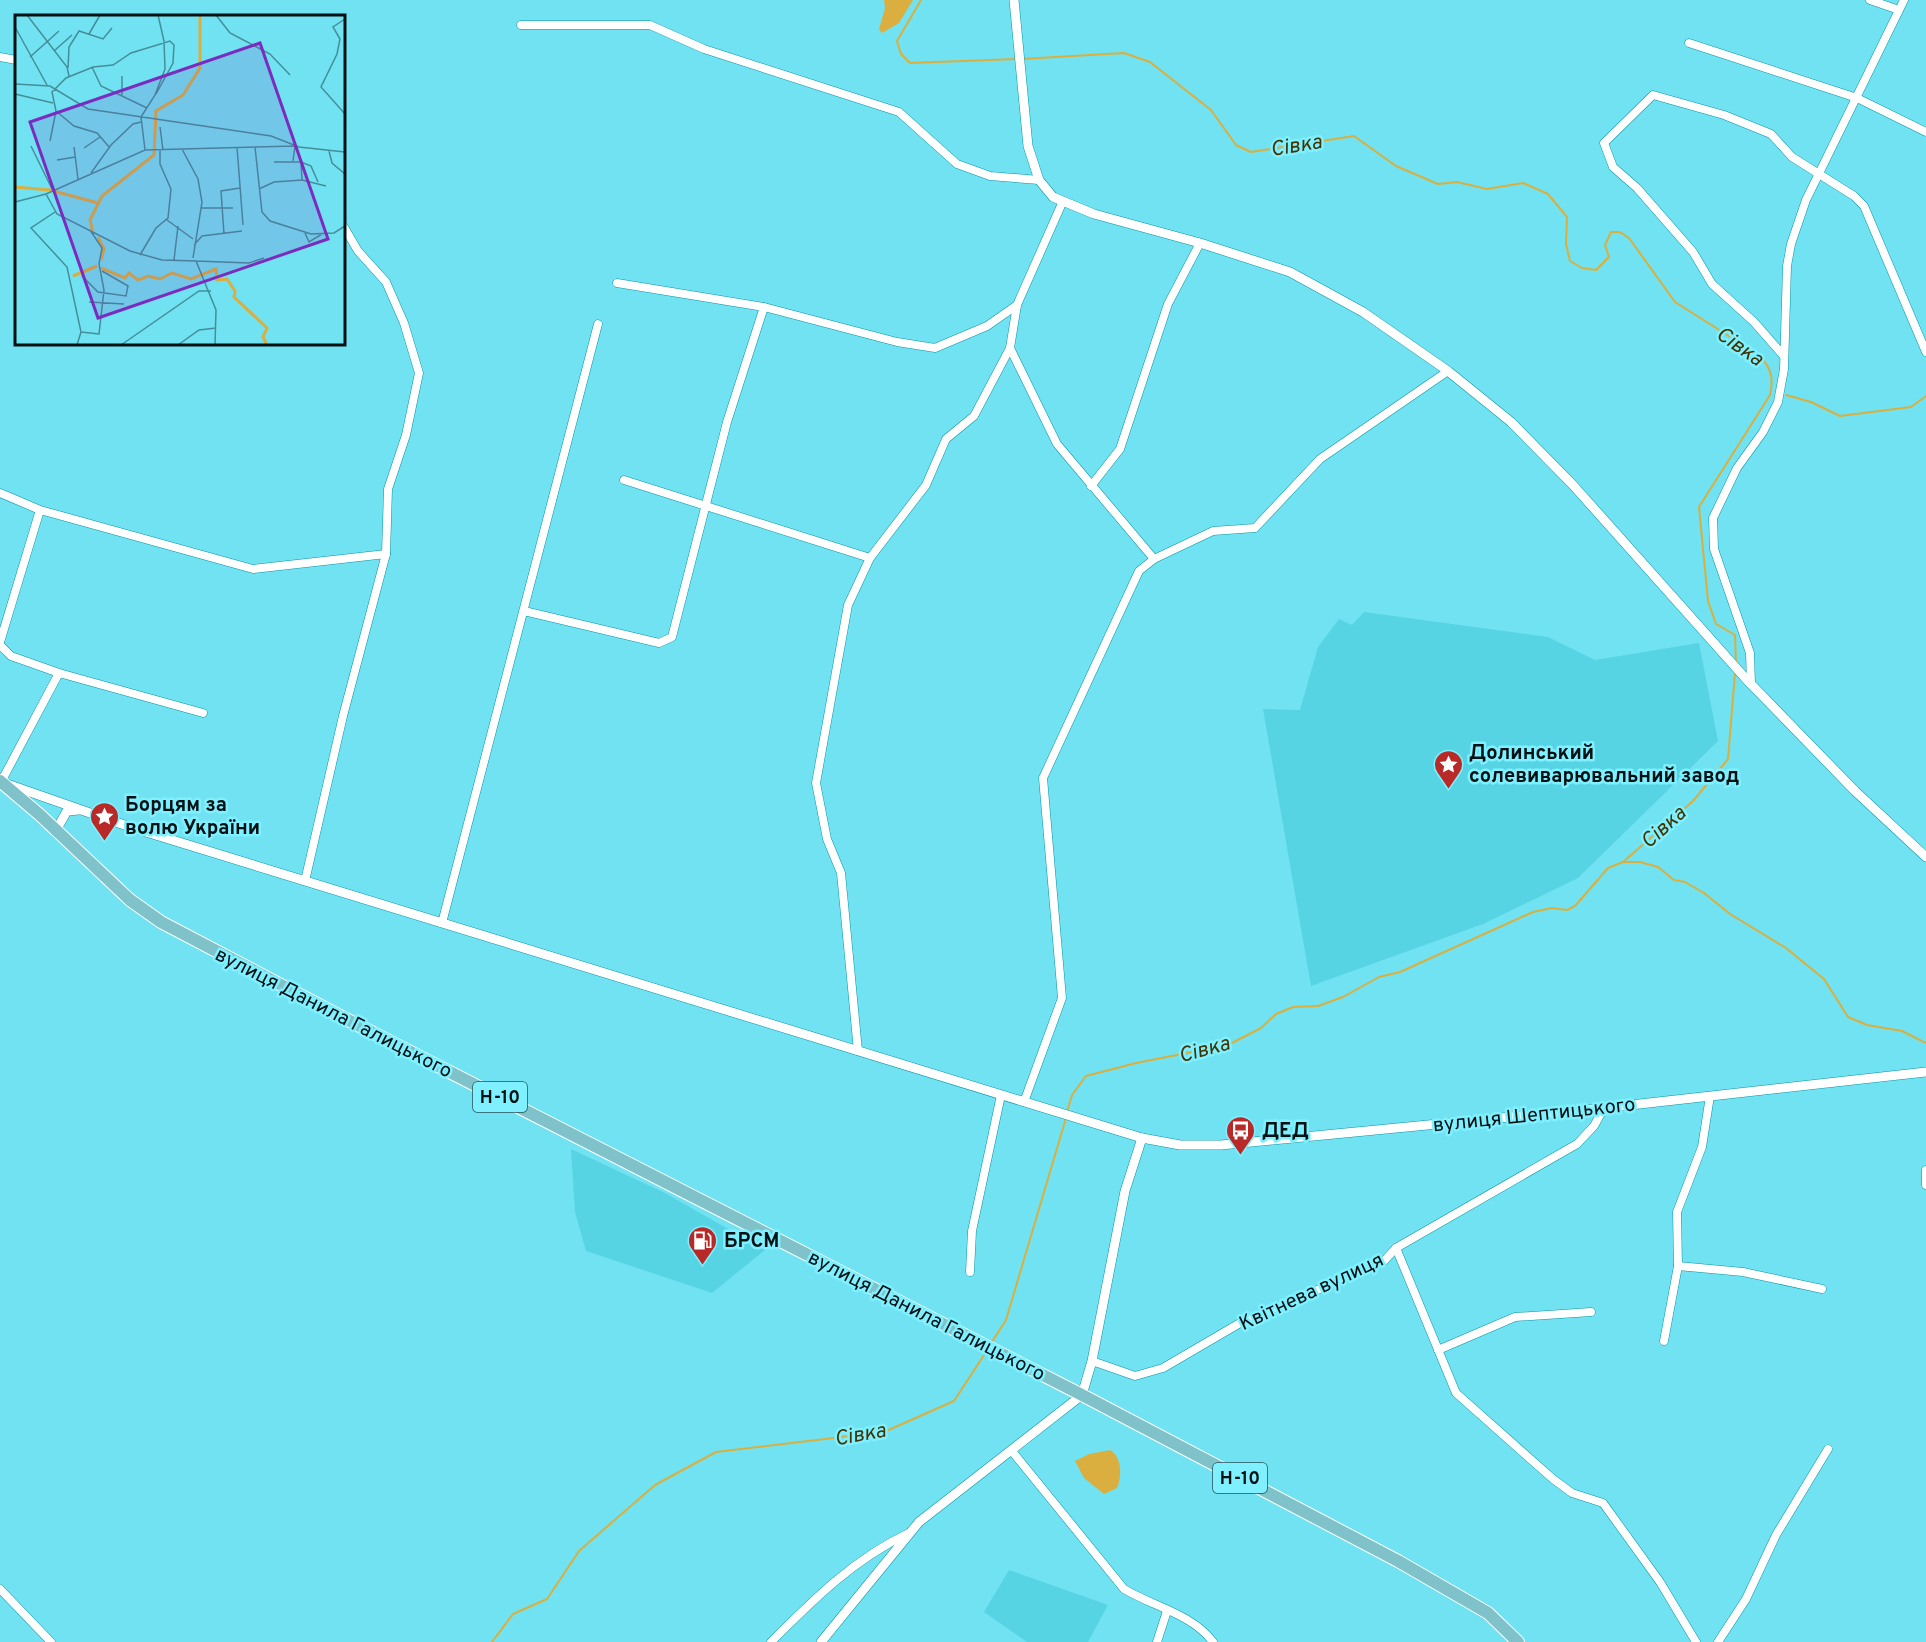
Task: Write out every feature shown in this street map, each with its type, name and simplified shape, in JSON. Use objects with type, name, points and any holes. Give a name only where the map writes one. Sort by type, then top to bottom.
[{"type":"main road","name":"вулиця Данила Галицького","points":[[0,782],[130,900],[161,922],[959,1334],[1082,1395],[1460,1595],[1488,1613],[1518,1642]]},
{"type":"street","points":[[1014,0],[1019,72],[1028,146],[1039,180],[1053,196],[1105,217],[1200,243],[1290,272],[1363,312],[1448,371],[1510,422],[1557,469],[1728,656],[1749,682],[1855,791],[1926,857]]},
{"type":"street","points":[[1870,0],[1899,9]]},
{"type":"street","points":[[1749,682],[1750,653],[1714,549],[1713,518],[1737,468],[1763,432],[1778,402],[1783,355],[1784,292],[1791,244],[1818,176],[1904,0]]},
{"type":"street","points":[[521,25],[650,25],[704,49],[898,112],[957,164],[990,176],[1039,180]]},
{"type":"street","points":[[1689,43],[1857,98],[1926,132]]},
{"type":"street","points":[[0,57],[15,60]]},
{"type":"street","points":[[1783,355],[1754,322],[1712,284],[1693,252],[1637,188],[1613,167],[1604,143],[1653,95],[1724,115],[1772,134],[1792,157],[1818,176],[1854,196],[1864,206],[1926,352]]},
{"type":"street","points":[[858,1051],[841,873],[828,839],[816,783],[848,605],[870,558],[926,485],[946,439],[974,416],[1010,348],[1017,305],[1063,201]]},
{"type":"street","points":[[305,881],[343,716],[386,554],[388,489],[406,435],[419,373],[404,323],[387,282],[358,251],[345,229]]},
{"type":"street","points":[[1090,486],[1120,449],[1168,304],[1200,243]]},
{"type":"street","points":[[617,283],[764,307],[897,342],[935,348],[987,326],[1017,305]]},
{"type":"street","points":[[524,611],[659,643],[672,637],[727,422],[764,307]]},
{"type":"street","points":[[442,923],[598,324]]},
{"type":"street","points":[[1010,348],[1057,444],[1090,486],[1154,559]]},
{"type":"street","points":[[1024,1102],[1062,998],[1043,778],[1139,571],[1154,559],[1213,531],[1255,528],[1320,459],[1448,371]]},
{"type":"street","points":[[624,480],[870,558]]},
{"type":"street","points":[[0,493],[40,510],[253,569],[386,554]]},
{"type":"street","points":[[40,510],[0,643],[11,656],[59,673],[203,713]]},
{"type":"street","points":[[0,782],[59,673]]},
{"type":"street","name":"вулиця Шептицького","points":[[0,782],[305,881],[1142,1138],[1180,1145],[1221,1145],[1604,1108],[1926,1072]]},
{"type":"street","points":[[59,834],[59,825],[67,812],[81,810]]},
{"type":"street","points":[[970,1272],[972,1231],[1001,1095]]},
{"type":"street","points":[[1664,1341],[1678,1266],[1677,1212],[1702,1147],[1710,1096]]},
{"type":"street","name":"Квітнева вулиця","points":[[1092,1361],[1135,1376],[1163,1368],[1240,1323],[1383,1262],[1396,1248],[1577,1144],[1594,1126],[1604,1108]]},
{"type":"street","points":[[821,1642],[919,1522],[1082,1395],[1092,1361],[1125,1191],[1142,1138]]},
{"type":"street","points":[[1926,1170],[1926,1185]]},
{"type":"street","points":[[1396,1248],[1456,1393],[1506,1440],[1572,1493],[1603,1503],[1660,1582],[1696,1642]]},
{"type":"street","points":[[1678,1266],[1743,1272],[1822,1289]]},
{"type":"street","points":[[1438,1350],[1515,1317],[1591,1312]]},
{"type":"street","points":[[1718,1642],[1746,1599],[1776,1535],[1828,1449]]},
{"type":"street","points":[[1011,1450],[1124,1589],[1146,1602],[1189,1619],[1213,1642]]},
{"type":"street","points":[[771,1642],[818,1595],[881,1546],[910,1532]]},
{"type":"street","points":[[0,1589],[51,1642]]},
{"type":"street","points":[[1157,1642],[1167,1611]]},
{"type":"shaded area","points":[[884,0],[913,0],[899,23],[882,33],[879,29],[885,8]]},
{"type":"shaded area","points":[[1364,612],[1548,637],[1595,660],[1699,643],[1718,741],[1578,878],[1483,924],[1311,986],[1263,709],[1300,710],[1318,647],[1339,619],[1352,625]]},
{"type":"shaded area","points":[[571,1149],[667,1194],[765,1250],[712,1293],[586,1251],[575,1212]]},
{"type":"shaded area","points":[[1110,1450],[1119,1462],[1120,1478],[1117,1488],[1104,1494],[1084,1478],[1075,1461],[1089,1454]]},
{"type":"shaded area","points":[[1009,1570],[1108,1605],[1088,1642],[1027,1642],[984,1612]]},
{"type":"waterway","name":"Сівка","points":[[921,0],[897,41],[901,54],[910,63],[1016,59]]},
{"type":"waterway","name":"Сівка","points":[[1022,59],[1124,53],[1150,62],[1211,110],[1236,145],[1251,152],[1354,136],[1396,166],[1438,184],[1457,182],[1487,189],[1523,183],[1548,194],[1567,217],[1566,244],[1570,261],[1582,268],[1596,270],[1609,257],[1605,245],[1611,232],[1620,232],[1629,238],[1675,302],[1759,355],[1771,373],[1770,395],[1699,507],[1708,601],[1716,624],[1735,635],[1736,664]]},
{"type":"waterway","points":[[1786,395],[1811,402],[1840,416],[1911,407],[1926,396]]},
{"type":"waterway","name":"Сівка","points":[[1067,1112],[1072,1095],[1086,1076],[1136,1063],[1228,1045],[1261,1028],[1276,1014],[1293,1007],[1318,1006],[1343,997],[1379,977],[1400,972],[1533,912],[1552,908],[1567,910],[1575,906],[1608,868],[1623,862],[1693,801],[1728,759],[1735,673]]},
{"type":"waterway","points":[[1623,862],[1640,862],[1658,867],[1674,880],[1685,882],[1704,893],[1730,914],[1786,948],[1824,979],[1848,1017],[1867,1025],[1902,1031],[1926,1043]]},
{"type":"waterway","name":"Сівка","points":[[990,1345],[1006,1320],[1066,1118]]},
{"type":"waterway","name":"Сівка","points":[[492,1642],[513,1614],[547,1599],[579,1551],[655,1485],[716,1452],[884,1432],[954,1401],[986,1352]]},
{"type":"place","name":"Долинський солевиварювальний завод","points":[[1448,790]]},
{"type":"place","name":"Борцям за волю України","points":[[104,842]]},
{"type":"place","name":"ДЕД","points":[[1241,1156]]},
{"type":"place","name":"БРСМ","points":[[703,1266]]}]
